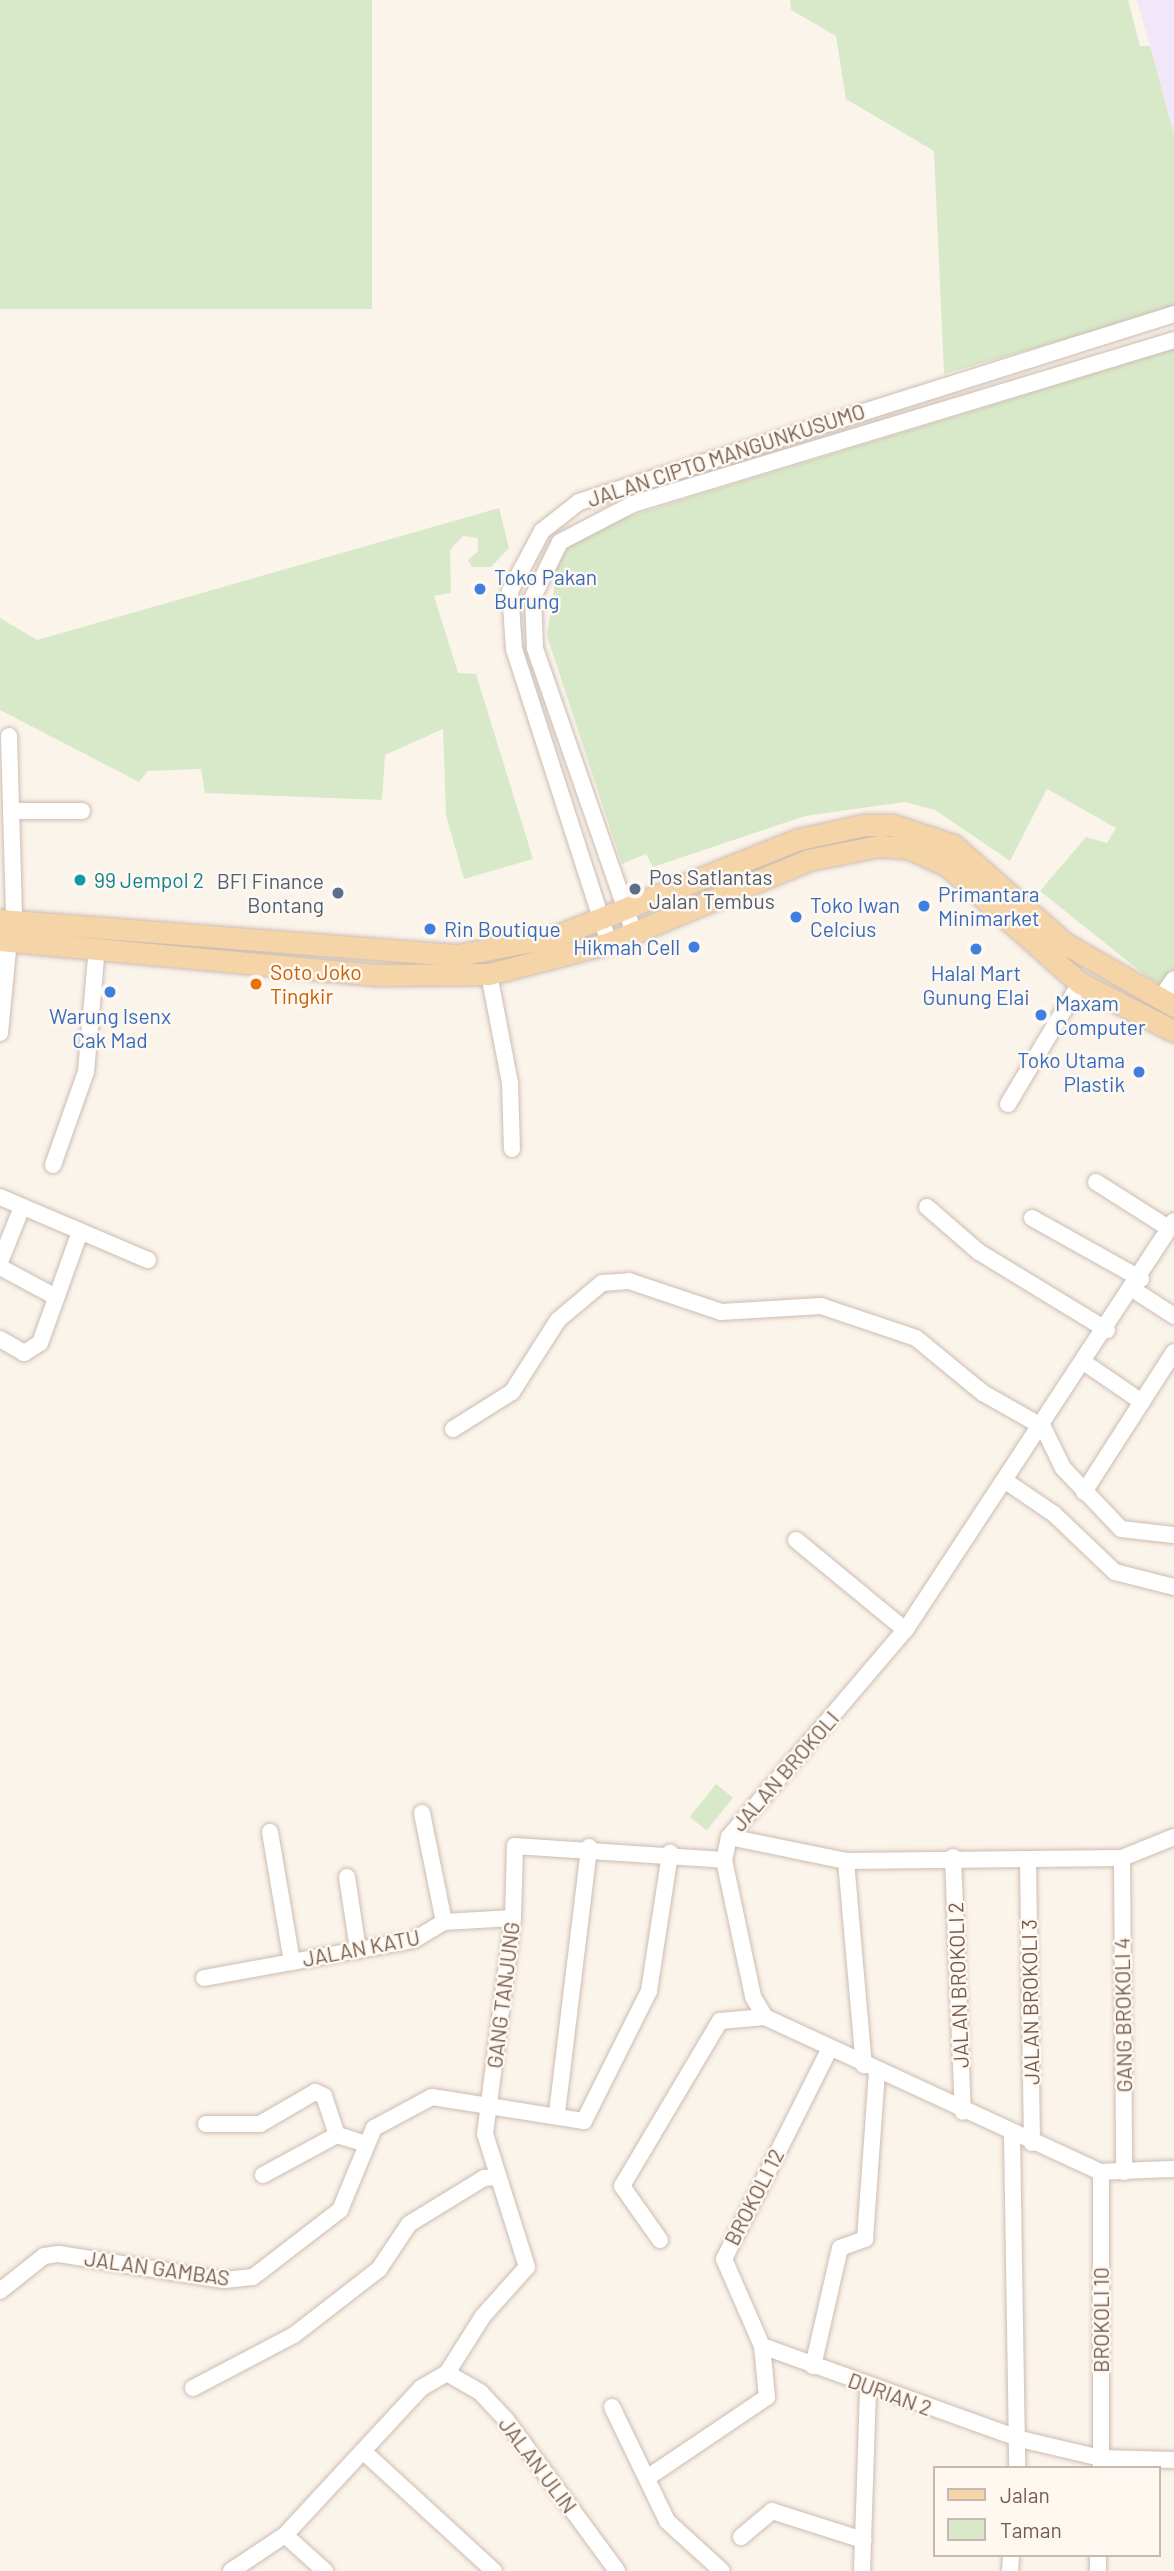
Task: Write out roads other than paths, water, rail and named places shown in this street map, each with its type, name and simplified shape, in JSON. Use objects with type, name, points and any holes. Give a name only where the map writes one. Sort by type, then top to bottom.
[{"type":"main road","points":[[6,930],[168,942],[458,955],[554,937],[796,840],[863,825],[893,825],[953,845],[1064,943],[1167,1003]]},
{"type":"main road","points":[[6,930],[97,947],[168,942],[378,975],[489,974],[609,943],[633,930],[808,860],[878,846],[908,848],[955,872],[1080,983],[1174,1031]]},
{"type":"street","name":"JALAN CIPTO MANGUNKUSUMO","points":[[609,943],[514,649],[510,591],[530,545],[579,502],[1174,314]]},
{"type":"street","name":"JALAN CIPTO MANGUNKUSUMO","points":[[633,930],[627,906],[535,648],[533,597],[560,542],[623,508],[1174,340]]},
{"type":"street","points":[[1016,363],[1023,387]]},
{"type":"street","points":[[0,1032],[11,811],[9,736]]},
{"type":"street","points":[[11,811],[82,811]]},
{"type":"street","points":[[53,1165],[86,1072],[97,947]]},
{"type":"street","points":[[489,974],[510,1083],[512,1149]]},
{"type":"street","points":[[1167,1003],[1174,979]]},
{"type":"street","points":[[1009,1104],[1080,983]]},
{"type":"street","points":[[1096,1182],[1172,1225]]},
{"type":"street","points":[[0,1197],[148,1260]]},
{"type":"street","points":[[22,1207],[0,1264],[56,1297]]},
{"type":"street","points":[[927,1208],[979,1252],[1107,1330]]},
{"type":"street","points":[[1032,1218],[1138,1284],[1174,1316]]},
{"type":"street","name":"JALAN BROKOLI","points":[[765,2017],[753,1997],[724,1860],[729,1837],[905,1630],[1031,1447],[1138,1284],[1172,1225]]},
{"type":"street","points":[[0,1339],[24,1353],[35,1349],[80,1232]]},
{"type":"street","points":[[453,1429],[512,1392],[558,1320],[583,1293],[611,1280],[642,1284],[721,1312],[804,1305],[886,1323],[1043,1427],[1063,1468],[1121,1529],[1174,1535]]},
{"type":"street","points":[[1084,1492],[1174,1352]]},
{"type":"street","points":[[1085,1363],[1142,1402]]},
{"type":"street","points":[[1010,1477],[1115,1572],[1174,1587]]},
{"type":"street","points":[[796,1540],[905,1630]]},
{"type":"street","points":[[422,1813],[444,1922]]},
{"type":"street","points":[[270,1832],[292,1962]]},
{"type":"street","points":[[729,1837],[846,1861],[953,1857],[1028,1860],[1122,1858],[1174,1837]]},
{"type":"street","name":"GANG TANJUNG","points":[[498,2178],[485,2138],[513,1918],[515,1846],[589,1847]]},
{"type":"street","points":[[557,2113],[589,1847],[724,1860]]},
{"type":"street","name":"JALAN GAMBAS","points":[[0,2291],[39,2259],[59,2254],[224,2280],[253,2277],[340,2210],[363,2143],[374,2128],[420,2101],[447,2095],[489,2109],[557,2113],[572,2123],[584,2121],[645,2001],[670,1853]]},
{"type":"street","name":"JALAN BROKOLI 2","points":[[953,1857],[963,2112]]},
{"type":"street","name":"GANG BROKOLI 4","points":[[1122,1858],[1125,2172]]},
{"type":"street","name":"JALAN BROKOLI 3","points":[[1028,1860],[1032,2143]]},
{"type":"street","points":[[813,2366],[840,2248],[865,2239],[871,2068],[846,1861]]},
{"type":"street","points":[[347,1877],[358,1950]]},
{"type":"street","name":"JALAN KATU","points":[[204,1978],[432,1934],[444,1922],[513,1918]]},
{"type":"street","points":[[660,2240],[622,2186],[720,2021],[765,2017],[963,2112],[1101,2172],[1174,2169]]},
{"type":"street","name":"BROKOLI 12","points":[[647,2478],[767,2397],[761,2346],[725,2254],[829,2050]]},
{"type":"street","points":[[206,2124],[260,2124],[315,2092],[324,2096],[337,2135]]},
{"type":"street","points":[[1012,2134],[1020,2439],[1017,2466]]},
{"type":"street","points":[[263,2175],[337,2135],[363,2143]]},
{"type":"street","name":"BROKOLI 10","points":[[1101,2172],[1101,2463]]},
{"type":"street","points":[[193,2388],[294,2335],[373,2275],[409,2224],[484,2178],[498,2178],[527,2267],[483,2316],[447,2373],[421,2388],[285,2535],[231,2571]]},
{"type":"street","name":"DURIAN 2","points":[[761,2346],[868,2388],[1101,2463],[1174,2460]]},
{"type":"street","name":"JALAN ULIN","points":[[447,2373],[481,2393],[507,2421],[617,2571]]},
{"type":"street","points":[[862,2571],[868,2388]]},
{"type":"street","points":[[612,2407],[667,2521],[722,2571]]},
{"type":"street","points":[[364,2452],[494,2571]]},
{"type":"street","points":[[741,2537],[772,2511],[863,2540]]},
{"type":"street","points":[[285,2535],[325,2571]]},
{"type":"place","name":"Toko Pakan Burung","points":[[480,589]]},
{"type":"place","name":"99 Jempol 2","points":[[80,880]]},
{"type":"place","name":"Pos Satlantas Jalan Tembus","points":[[635,889]]},
{"type":"place","name":"BFI Finance Bontang","points":[[338,893]]},
{"type":"place","name":"Primantara Minimarket","points":[[924,906]]},
{"type":"place","name":"Toko Iwan Celcius","points":[[796,917]]},
{"type":"place","name":"Rin Boutique","points":[[430,929]]},
{"type":"place","name":"Hikmah Cell","points":[[694,947]]},
{"type":"place","name":"Halal Mart Gunung Elai","points":[[976,949]]},
{"type":"place","name":"Soto Joko Tingkir","points":[[256,984]]},
{"type":"place","name":"Warung Isenx Cak Mad","points":[[110,992]]},
{"type":"place","name":"Maxam Computer","points":[[1041,1015]]},
{"type":"place","name":"Toko Utama Plastik","points":[[1139,1072]]}]
